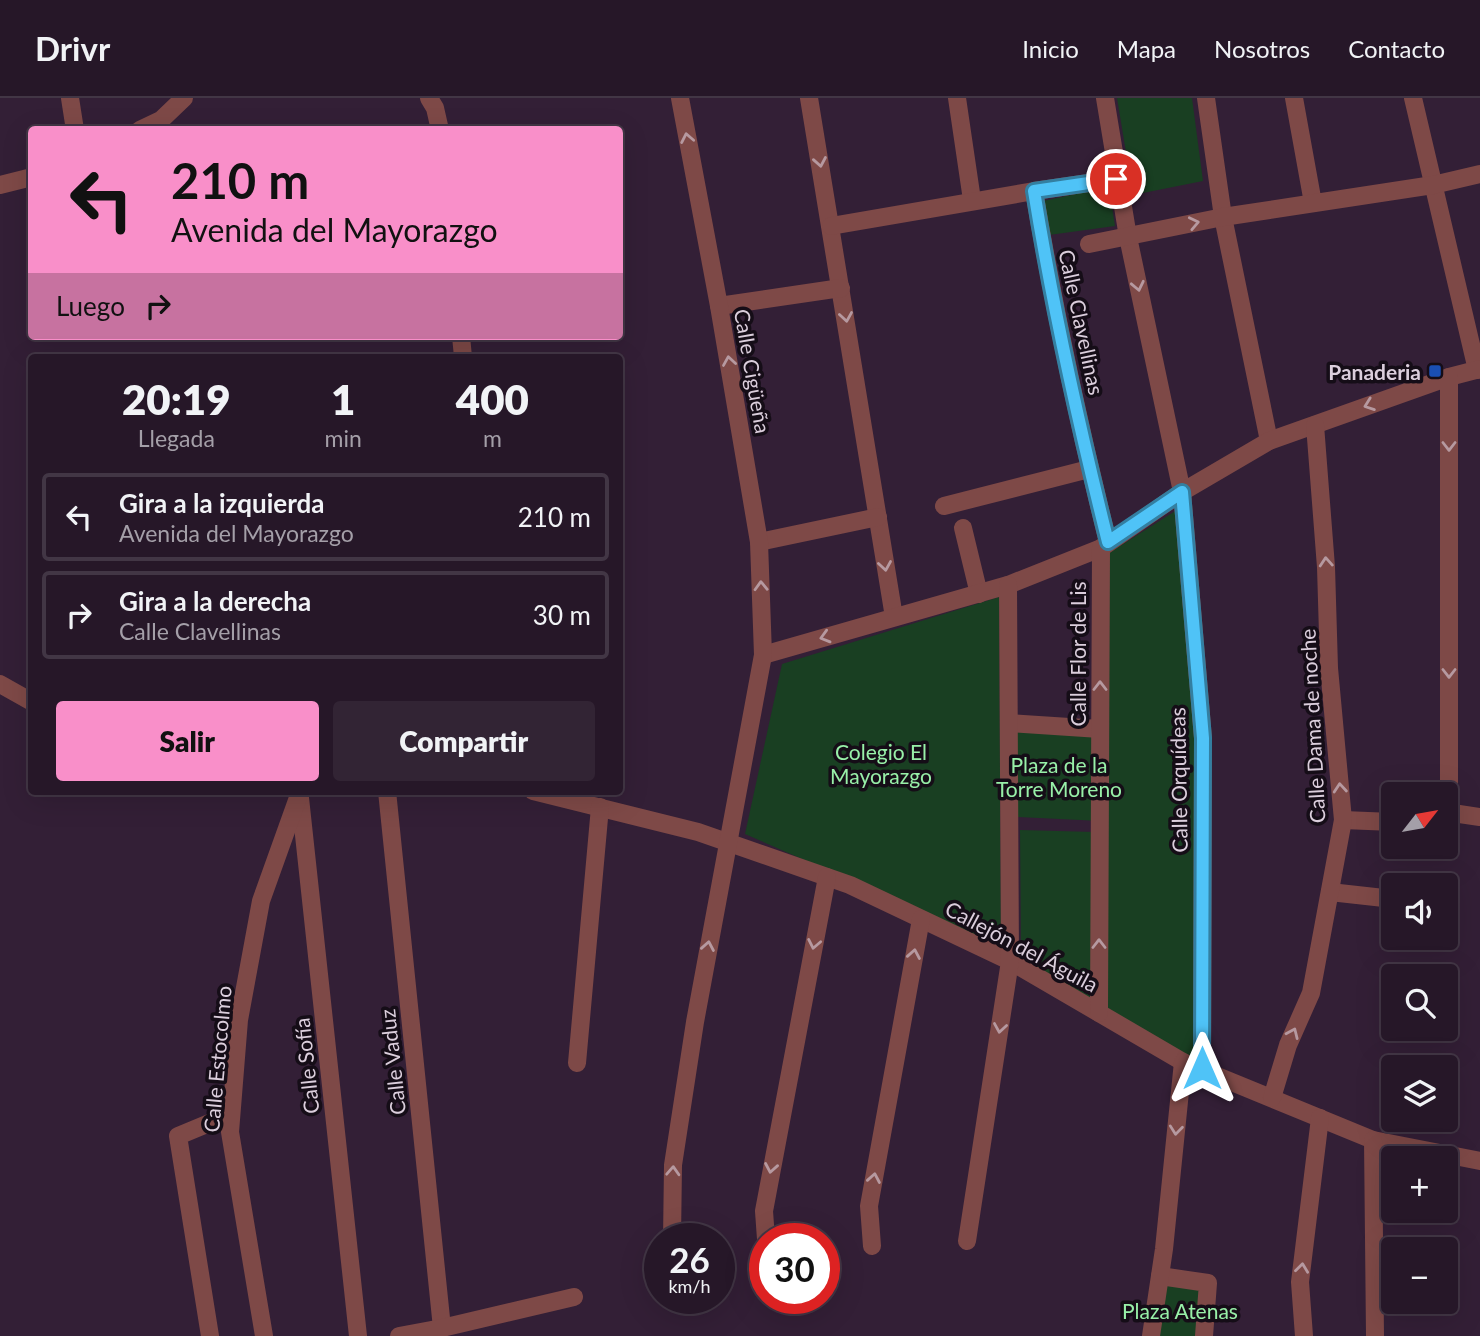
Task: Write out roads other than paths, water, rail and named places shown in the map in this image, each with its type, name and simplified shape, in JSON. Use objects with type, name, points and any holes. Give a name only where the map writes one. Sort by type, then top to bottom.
[{"type":"street","points":[[70,98],[74,126]]},
{"type":"street","points":[[149,126],[162,120],[184,98]]},
{"type":"street","points":[[429,98],[435,108],[439,126]]},
{"type":"street","name":"Calle Cigüeña","points":[[671,1223],[673,1166],[727,842],[763,654],[759,542],[680,98]]},
{"type":"street","points":[[808,98],[894,617]]},
{"type":"street","points":[[957,98],[972,200]]},
{"type":"street","name":"Calle Orquídeas","points":[[1105,98],[1116,179],[1182,492],[1203,738],[1202,1068]]},
{"type":"street","points":[[1206,98],[1223,217],[1269,441]]},
{"type":"street","points":[[1294,98],[1313,203]]},
{"type":"street","points":[[763,654],[1008,585],[1104,545],[1182,492],[1269,441],[1449,377],[1478,370],[1413,98]]},
{"type":"street","points":[[1090,244],[1223,217],[1433,185],[1480,174]]},
{"type":"street","points":[[0,185],[28,178]]},
{"type":"street","points":[[831,226],[972,200],[1116,179]]},
{"type":"street","name":"Calle Clavellinas","points":[[1034,191],[1046,266],[1104,545]]},
{"type":"street","points":[[719,306],[841,288]]},
{"type":"street","points":[[1447,782],[1449,377]]},
{"type":"street","name":"Calle Dama de noche","points":[[1272,1098],[1288,1045],[1311,993],[1343,820],[1329,668],[1326,567],[1315,425]]},
{"type":"street","points":[[944,506],[1089,469]]},
{"type":"street","points":[[759,542],[878,517]]},
{"type":"street","points":[[963,528],[979,594]]},
{"type":"street","name":"Calle Flor de Lis","points":[[1099,1013],[1104,545]]},
{"type":"street","points":[[967,1241],[1010,961],[1008,585]]},
{"type":"street","points":[[0,684],[28,700]]},
{"type":"street","points":[[1009,723],[1100,729]]},
{"type":"street","name":"Calle Estocolmo","points":[[264,1336],[230,1132],[231,1114],[239,1020],[261,901],[299,795]]},
{"type":"street","name":"Calle Sofía","points":[[300,795],[358,1336]]},
{"type":"street","name":"Calle Vaduz","points":[[387,795],[442,1328]]},
{"type":"street","name":"Callejón del Águila","points":[[550,795],[654,820],[850,885],[1010,961],[1183,1062],[1373,1140],[1480,1161]]},
{"type":"street","points":[[577,1063],[600,807]]},
{"type":"street","points":[[1458,814],[1480,817]]},
{"type":"street","points":[[1343,820],[1381,822]]},
{"type":"street","points":[[765,1223],[764,1211],[827,877]]},
{"type":"street","points":[[1330,892],[1381,898]]},
{"type":"street","points":[[872,1246],[869,1206],[921,919]]},
{"type":"street","points":[[1151,1336],[1183,1062]]},
{"type":"street","points":[[210,1336],[178,1136],[231,1114]]},
{"type":"street","points":[[1304,1336],[1300,1282],[1320,1118]]},
{"type":"street","points":[[1373,1140],[1375,1336]]},
{"type":"street","points":[[1160,1276],[1208,1283],[1204,1336]]},
{"type":"street","points":[[399,1336],[574,1297]]},
{"type":"place","name":"Panaderia","points":[[1435,371]]},
{"type":"park label","name":"Colegio El Mayorazgo","points":[[881,763]]},
{"type":"park label","name":"Plaza de la Torre Moreno","points":[[1059,776]]},
{"type":"park label","name":"Plaza Atenas","points":[[1180,1310]]}]
